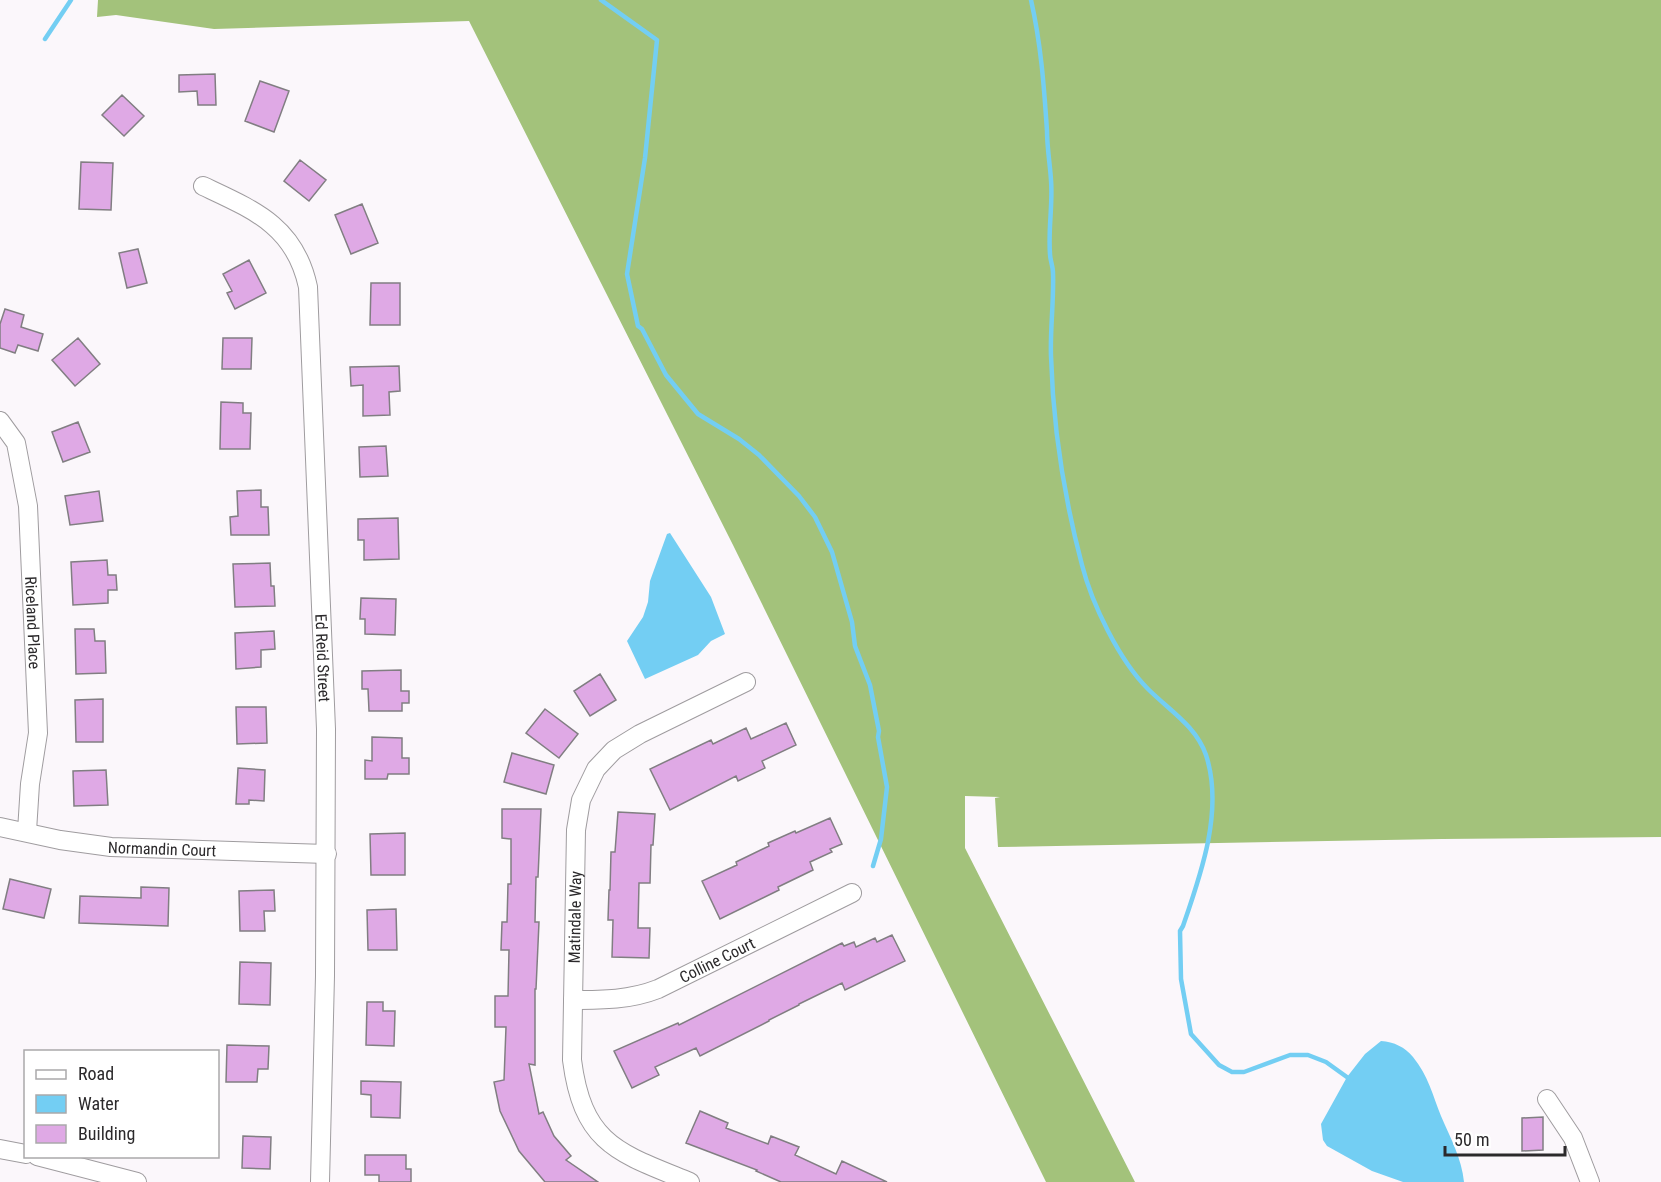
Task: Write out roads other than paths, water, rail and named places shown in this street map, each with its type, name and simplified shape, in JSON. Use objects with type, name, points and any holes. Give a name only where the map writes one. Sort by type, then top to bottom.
[{"type":"street","name":"Ed Reid Street","points":[[203,186],[247,207],[282,232],[304,266],[308,287],[326,729],[327,854],[320,1182]]},
{"type":"street","name":"Riceland Place","points":[[0,421],[16,443],[28,506],[38,733],[30,784],[27,831]]},
{"type":"street","name":"Matindale Way","points":[[690,1182],[618,1150],[599,1134],[585,1113],[575,1087],[572,1060],[576,830],[581,800],[596,769],[614,750],[640,734],[746,682]]},
{"type":"street","name":"Normandin Court","points":[[0,827],[27,831],[60,840],[111,847],[327,854]]},
{"type":"street","name":"Colline Court","points":[[573,1000],[639,997],[852,893]]},
{"type":"street","points":[[1547,1099],[1573,1138],[1590,1182]]},
{"type":"street","points":[[0,1149],[24,1154]]},
{"type":"street","points":[[45,1158],[137,1182]]},
{"type":"water","points":[[670,533],[711,597],[725,634],[711,641],[698,655],[645,679],[627,641],[643,617],[648,602],[650,581],[667,534]]},
{"type":"water","points":[[1381,1041],[1395,1044],[1406,1050],[1423,1071],[1455,1148],[1464,1182],[1403,1182],[1372,1171],[1327,1146],[1323,1140],[1321,1124],[1347,1077],[1365,1054]]},
{"type":"waterway","points":[[45,39],[71,0]]},
{"type":"waterway","points":[[601,0],[657,40],[645,158],[627,274],[638,326],[642,329],[666,375],[698,414],[739,439],[759,455],[799,496],[815,517],[832,552],[852,622],[855,646],[870,685],[887,787],[881,839],[873,866]]},
{"type":"waterway","points":[[1031,0],[1042,65],[1051,180],[1050,256],[1053,270],[1051,346],[1054,409],[1060,461],[1082,565],[1092,597],[1117,647],[1137,677],[1196,735],[1206,755],[1211,776],[1213,798],[1208,842],[1197,885],[1180,931],[1181,979],[1191,1034],[1219,1065],[1232,1072],[1244,1072],[1290,1055],[1308,1055],[1326,1062],[1351,1080]]}]
